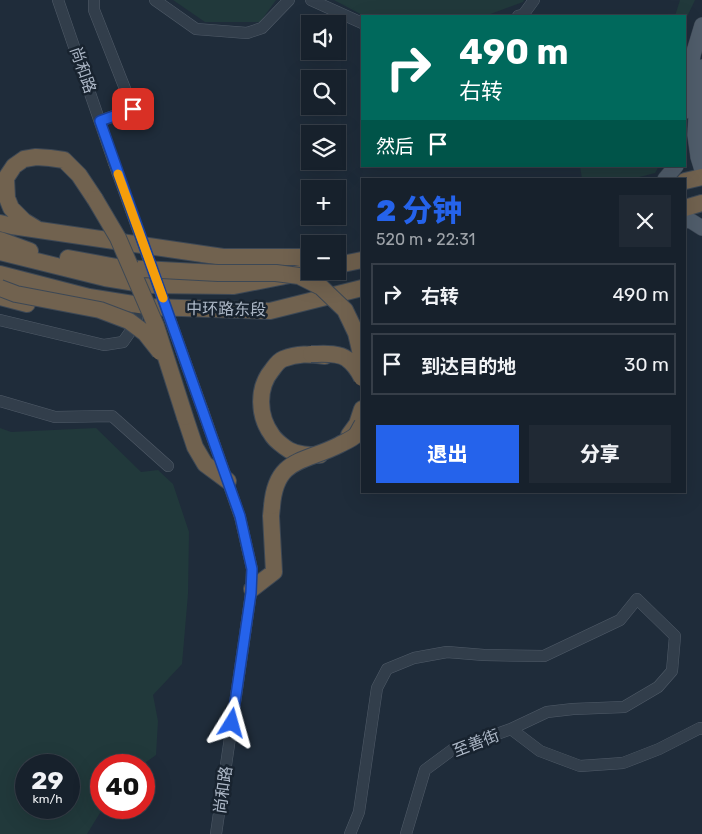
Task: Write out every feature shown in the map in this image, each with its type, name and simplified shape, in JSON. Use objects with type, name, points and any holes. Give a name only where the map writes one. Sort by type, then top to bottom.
[{"type":"highway","points":[[42,231],[24,221],[11,208],[7,198],[6,178],[14,166],[24,159],[36,157],[64,160],[79,175],[118,238],[156,326],[195,447],[205,464],[228,481]]},
{"type":"highway","points":[[686,181],[702,177]]},
{"type":"highway","points":[[686,208],[702,203]]},
{"type":"highway","points":[[0,223],[223,258],[301,257]]},
{"type":"highway","points":[[0,240],[105,278]]},
{"type":"highway","points":[[22,248],[122,268],[218,273],[276,273],[299,276],[321,287],[345,310],[356,333],[361,355]]},
{"type":"highway","name":"中环路东段","points":[[0,252],[105,278],[148,285],[234,286],[301,273]]},
{"type":"highway","points":[[346,258],[361,259]]},
{"type":"highway","points":[[346,263],[361,259]]},
{"type":"highway","name":"中环路东段","points":[[0,274],[89,297],[152,307],[270,311],[361,288]]},
{"type":"highway","points":[[0,288],[16,294],[100,310],[129,321],[146,333],[168,364]]},
{"type":"highway","points":[[0,297],[68,312],[137,317],[215,317],[270,311]]},
{"type":"highway","points":[[361,379],[355,372],[337,360],[302,353],[280,360],[267,375],[261,390],[263,417],[272,436],[290,451],[303,454],[327,455],[343,449],[361,431]]},
{"type":"highway","points":[[361,376],[347,358],[328,353],[310,354],[295,360],[284,368],[271,386],[267,405],[270,425],[282,439],[297,449],[310,452],[349,435],[357,424],[361,412]]},
{"type":"highway","points":[[252,589],[274,572],[273,491],[282,474],[294,463],[348,440],[356,435],[361,427]]},
{"type":"main road","points":[[686,104],[693,55],[702,25]]},
{"type":"main road","points":[[702,67],[698,78],[694,135],[702,170]]},
{"type":"main road","points":[[666,178],[675,167]]},
{"type":"main road","points":[[686,220],[702,228]]},
{"type":"street","name":"尚和路","points":[[58,0],[114,163],[204,410],[240,516],[252,569],[252,589],[216,834]]},
{"type":"street","points":[[94,0],[94,10],[133,109],[100,121]]},
{"type":"street","points":[[155,0],[196,29],[247,33],[262,28],[289,0]]},
{"type":"street","points":[[311,0],[361,23]]},
{"type":"street","points":[[523,15],[534,0]]},
{"type":"street","points":[[0,320],[104,345],[123,342],[137,322],[137,317]]},
{"type":"street","points":[[0,401],[56,417],[112,416],[168,466]]},
{"type":"street","points":[[350,834],[360,812],[377,688],[387,669],[414,658],[447,652],[544,656],[620,620],[637,599],[675,636],[672,671],[658,687],[624,708],[573,709],[547,712],[511,729]]},
{"type":"street","name":"至善街","points":[[406,834],[425,770],[452,750],[511,729],[540,752],[580,766],[623,763],[659,749],[700,728],[702,729]]},
{"type":"green space","points":[[173,0],[276,0],[260,22],[205,22]]},
{"type":"green space","points":[[334,0],[524,0],[488,15],[362,15]]},
{"type":"green space","points":[[680,0],[695,0],[686,19],[686,15],[675,15]]},
{"type":"green space","points":[[580,167],[658,167],[655,173],[636,178],[582,178]]},
{"type":"green space","points":[[0,428],[11,432],[96,428],[141,472],[158,470],[173,484],[189,532],[188,594],[182,664],[153,695],[158,721],[156,755],[90,754],[90,819],[96,819],[87,834],[0,834]]},
{"type":"slow traffic","points":[[118,174],[163,298]]},
{"type":"route","points":[[133,109],[100,121],[240,516],[252,569],[251,593],[232,723]]}]
